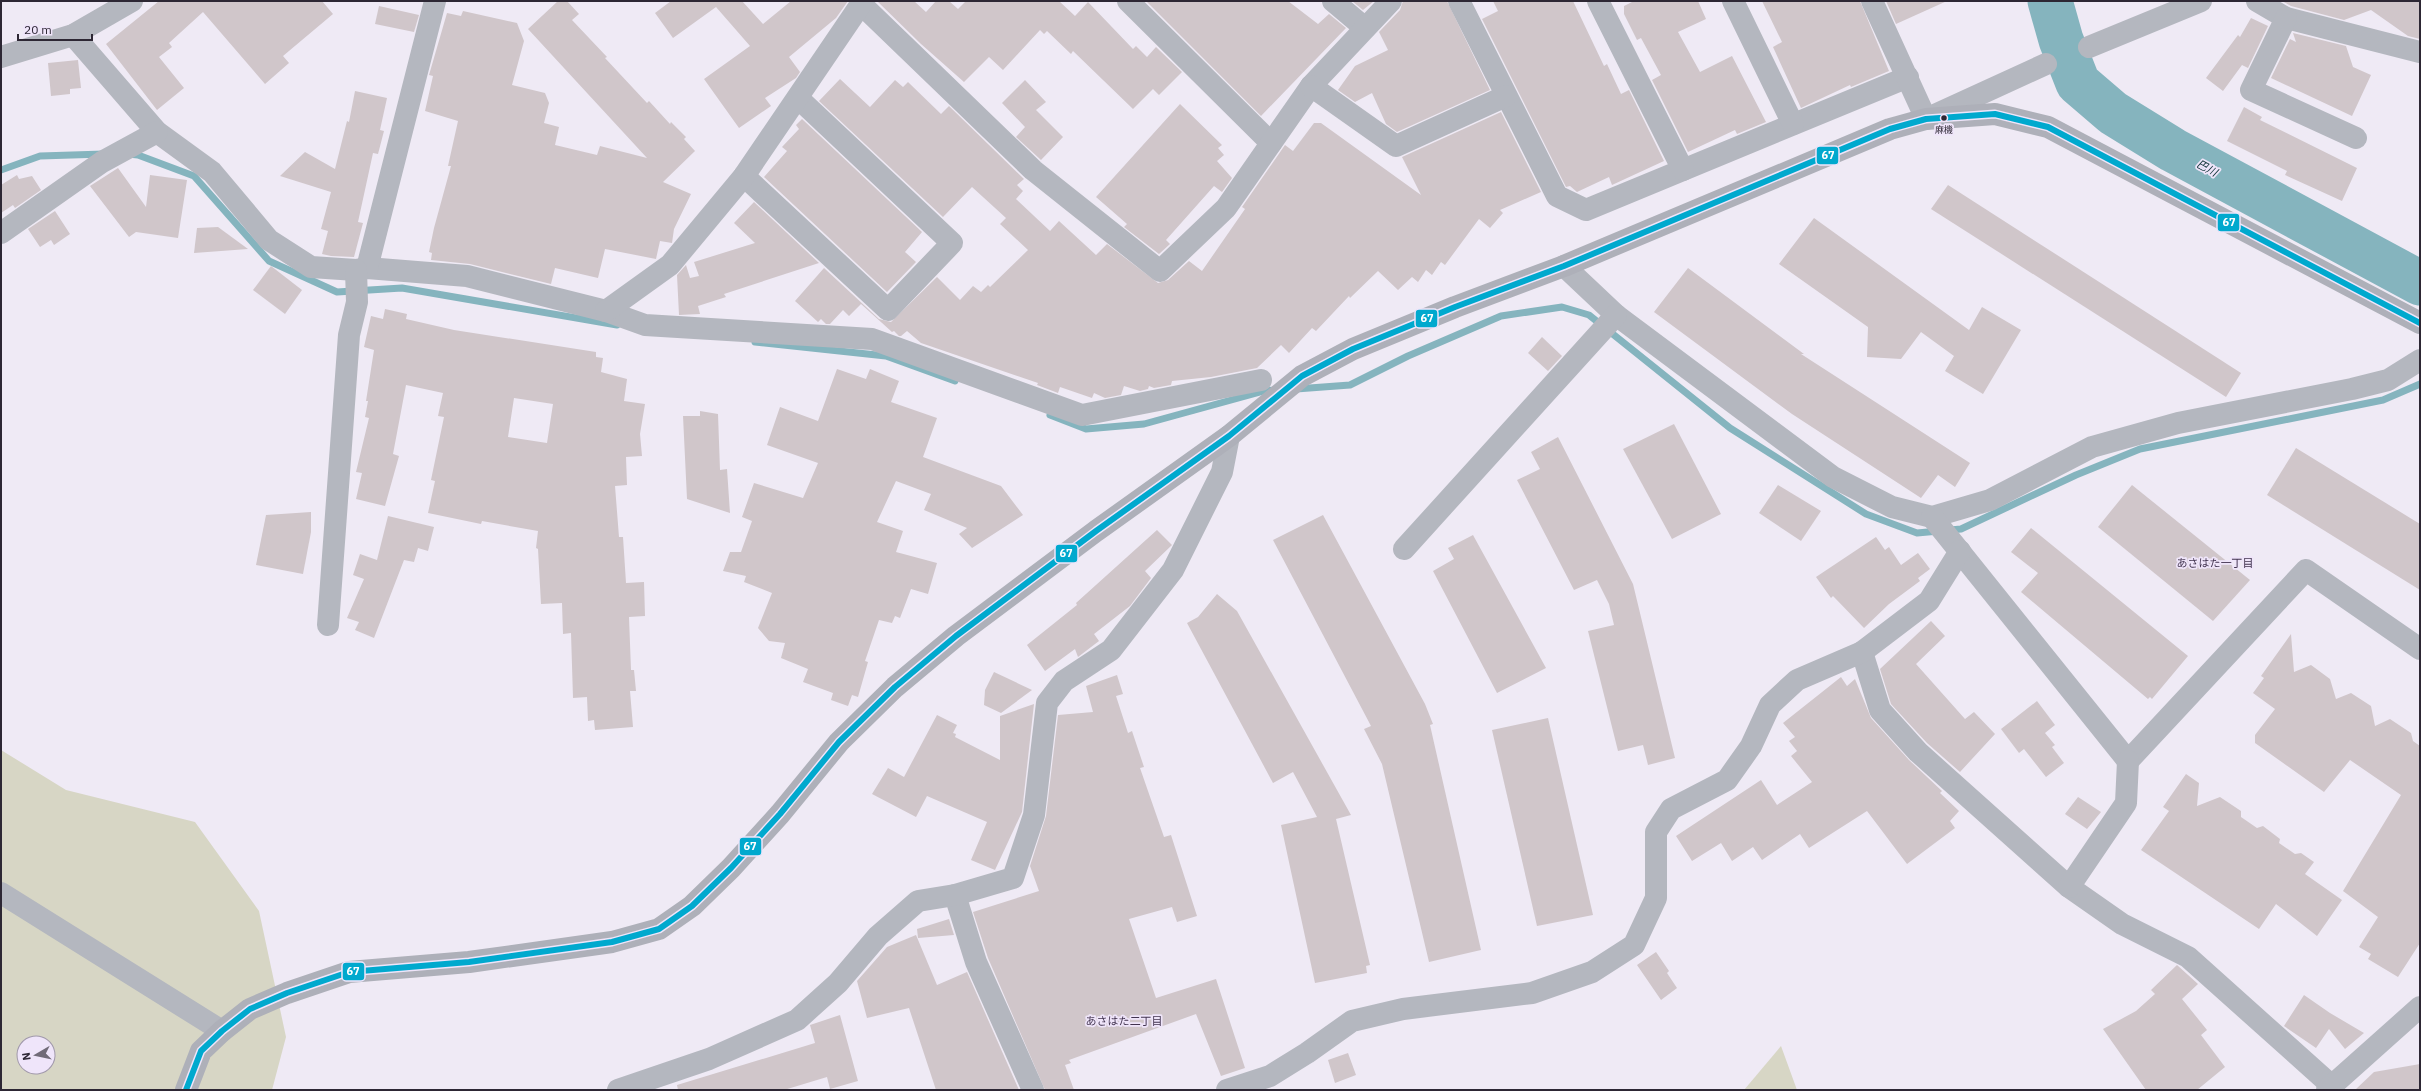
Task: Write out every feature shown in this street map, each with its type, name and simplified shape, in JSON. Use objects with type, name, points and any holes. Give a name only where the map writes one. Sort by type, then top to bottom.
[{"type":"main road","points":[[186,1090],[201,1051],[222,1031],[250,1009],[287,993],[349,972],[469,962],[597,944],[659,929],[692,906],[731,868],[780,814],[839,742],[895,687],[956,636],[1021,586],[1229,436],[1302,376],[1354,349],[1455,307],[1564,266],[1890,129],[1926,119],[1995,114],[2048,127],[2420,323]]},
{"type":"street","points":[[1,57],[73,35],[132,1]]},
{"type":"street","points":[[328,625],[348,336],[359,281],[435,1]]},
{"type":"street","points":[[1128,1],[1271,142]]},
{"type":"street","points":[[1333,1],[1365,28]]},
{"type":"street","points":[[606,311],[670,265],[744,176],[862,2],[1033,170],[1160,271],[1226,208],[1311,86],[1391,1]]},
{"type":"street","points":[[1459,1],[1557,196],[1586,210],[1908,77]]},
{"type":"street","points":[[1598,1],[1683,170]]},
{"type":"street","points":[[1733,1],[1793,124]]},
{"type":"street","points":[[1872,1],[1926,119],[2046,64]]},
{"type":"street","points":[[2089,47],[2201,1]]},
{"type":"street","points":[[2257,1],[2286,18],[2420,52]]},
{"type":"street","points":[[2286,18],[2250,90],[2356,138]]},
{"type":"street","points":[[73,35],[157,132],[212,172],[269,240],[311,267],[359,281],[467,276],[606,311],[645,325],[872,339],[1082,415],[1261,380]]},
{"type":"street","points":[[1311,86],[1396,146],[1506,96]]},
{"type":"street","points":[[744,176],[888,310],[952,243],[798,98]]},
{"type":"street","points":[[1,233],[102,162],[157,132]]},
{"type":"street","points":[[1564,266],[1616,315],[1833,477],[1892,507],[1932,517],[1990,500],[2092,446],[2178,423],[2352,389],[2388,380],[2420,360]]},
{"type":"street","points":[[1404,549],[1616,315]]},
{"type":"street","points":[[618,1090],[708,1058],[796,1020],[838,983],[878,936],[918,902],[955,895],[1013,878],[1034,815],[1047,703],[1064,681],[1110,650],[1173,570],[1222,472],[1229,436]]},
{"type":"street","points":[[1932,517],[2128,761]]},
{"type":"street","points":[[1227,1090],[1270,1076],[1307,1053],[1352,1020],[1403,1009],[1532,993],[1592,972],[1634,945],[1656,898],[1656,832],[1672,809],[1727,780],[1751,746],[1770,705],[1797,680],[1862,652],[1929,602],[1960,551]]},
{"type":"street","points":[[2069,887],[2126,803],[2128,761],[2306,570],[2420,649]]},
{"type":"street","points":[[1862,652],[1880,710],[1918,752],[2069,887],[2122,924],[2188,957],[2330,1088],[2420,1007]]},
{"type":"street","points":[[1,894],[222,1031]]},
{"type":"street","points":[[955,895],[976,962],[1033,1090]]},
{"type":"green space","points":[[1,750],[66,790],[195,822],[259,911],[286,1037],[272,1090],[1,1090]]},
{"type":"green space","points":[[1781,1046],[1797,1090],[1744,1090]]},
{"type":"building","points":[[159,1],[322,1],[333,14],[283,56],[289,63],[265,84],[203,12],[169,43],[172,47],[159,57],[184,88],[157,110],[106,44]]},
{"type":"building","points":[[558,1],[567,1],[579,14],[572,20],[647,103],[649,101],[670,124],[671,122],[686,137],[684,139],[695,151],[663,182],[691,194],[674,229],[672,243],[660,241],[656,259],[605,249],[598,278],[555,268],[551,284],[470,264],[431,260],[432,253],[429,252],[451,166],[448,166],[458,121],[425,111],[433,76],[429,75],[447,13],[461,16],[463,11],[517,23],[524,41],[512,85],[545,93],[549,103],[544,123],[559,127],[555,145],[597,155],[600,146],[647,158],[528,29]]},
{"type":"building","points":[[671,1],[742,1],[763,24],[791,1],[848,1],[836,18],[789,57],[800,72],[796,78],[765,98],[771,106],[739,128],[704,79],[750,46],[716,7],[673,38],[655,13]]},
{"type":"building","points":[[877,1],[914,1],[926,12],[936,1],[949,1],[958,9],[966,1],[1059,1],[1075,16],[1088,2],[1133,49],[1136,46],[1147,57],[1156,47],[1182,72],[1159,95],[1153,89],[1133,109],[1073,51],[1071,54],[1047,31],[1044,34],[1040,30],[1003,70],[989,57],[964,82],[921,44]]},
{"type":"building","points":[[1146,1],[1288,1],[1318,24],[1329,14],[1346,28],[1261,116]]},
{"type":"building","points":[[1352,1],[1374,1],[1363,10]]},
{"type":"building","points":[[1403,1],[1447,1],[1490,90],[1397,132],[1386,124],[1372,93],[1355,102],[1338,90],[1355,66],[1388,50],[1379,32],[1400,10]]},
{"type":"building","points":[[1493,1],[1573,1],[1604,66],[1607,64],[1621,94],[1629,90],[1664,161],[1612,185],[1609,177],[1577,192],[1570,186],[1566,187],[1482,19],[1498,11]]},
{"type":"building","points":[[1634,1],[1698,1],[1706,19],[1678,32],[1700,72],[1732,56],[1766,122],[1737,134],[1735,130],[1688,152],[1652,80],[1661,75],[1641,38],[1637,40],[1624,14],[1624,6]]},
{"type":"building","points":[[1762,1],[1860,1],[1889,71],[1851,87],[1850,85],[1801,108],[1773,47],[1782,42]]},
{"type":"building","points":[[1886,1],[1947,1],[1896,24]]},
{"type":"building","points":[[2282,1],[2420,1],[2420,39],[2408,36],[2371,10],[2344,20],[2291,6]]},
{"type":"building","points":[[379,6],[419,15],[414,32],[375,24]]},
{"type":"building","points":[[2251,18],[2268,26],[2248,68],[2242,65],[2223,91],[2206,78],[2238,35],[2240,37]]},
{"type":"building","points":[[2293,33],[2346,46],[2353,67],[2371,75],[2352,116],[2271,78],[2290,39],[2296,42]]},
{"type":"building","points":[[78,60],[81,88],[70,89],[70,94],[51,96],[48,63]]},
{"type":"building","points":[[840,79],[870,107],[895,80],[903,87],[908,82],[941,114],[949,106],[1024,179],[1017,185],[1023,191],[1016,199],[1050,231],[1059,221],[1096,255],[1107,244],[1158,283],[1168,280],[1189,261],[1202,271],[1245,209],[1242,207],[1285,145],[1293,151],[1314,123],[1321,123],[1421,195],[1402,157],[1501,112],[1541,192],[1500,210],[1503,213],[1490,228],[1479,219],[1445,265],[1441,262],[1432,275],[1426,270],[1418,282],[1412,277],[1398,290],[1378,271],[1350,298],[1349,296],[1316,331],[1312,328],[1289,353],[1281,345],[1257,368],[1211,377],[1172,381],[1171,385],[1154,388],[1149,386],[1148,389],[1140,391],[1124,386],[1121,395],[1105,398],[1094,393],[1092,398],[1060,387],[1058,393],[1037,385],[1038,383],[921,343],[907,331],[899,336],[894,331],[892,332],[861,304],[849,316],[843,310],[830,324],[826,324],[821,319],[818,322],[795,301],[824,268],[879,319],[891,322],[937,277],[960,300],[973,286],[981,292],[988,285],[990,287],[1028,250],[1000,224],[1006,218],[972,187],[943,217],[819,101]]},
{"type":"building","points":[[1025,80],[1046,102],[1036,110],[1063,137],[1041,160],[1016,137],[1025,127],[1002,103]]},
{"type":"building","points":[[355,91],[387,98],[380,130],[384,131],[378,154],[373,153],[358,222],[363,223],[354,257],[331,256],[322,254],[328,231],[321,229],[331,192],[280,176],[305,152],[335,169],[347,121],[349,122]]},
{"type":"building","points":[[1180,104],[1222,145],[1218,148],[1224,155],[1217,161],[1232,178],[1222,192],[1214,186],[1166,240],[1170,244],[1159,254],[1124,227],[1127,224],[1096,197]]},
{"type":"building","points":[[2244,107],[2262,117],[2260,120],[2357,168],[2342,201],[2285,175],[2287,171],[2227,141]]},
{"type":"building","points":[[802,119],[922,232],[905,252],[916,262],[887,292],[764,177],[787,151],[782,147],[799,129],[796,125]]},
{"type":"building","points":[[118,168],[146,207],[150,175],[187,180],[178,238],[136,232],[129,237],[90,186]]},
{"type":"building","points":[[17,175],[19,179],[32,176],[41,190],[15,208],[13,205],[1,213],[1,185]]},
{"type":"building","points":[[1948,185],[2241,373],[2226,397],[1931,209]]},
{"type":"building","points":[[754,202],[819,263],[724,294],[726,297],[698,306],[700,314],[679,315],[677,275],[686,265],[690,278],[699,276],[694,262],[755,243],[734,223]]},
{"type":"building","points":[[55,211],[70,234],[54,245],[51,240],[40,247],[28,229]]},
{"type":"building","points":[[1814,218],[1969,330],[1982,307],[2021,330],[1983,394],[1945,371],[1954,356],[1921,332],[1901,359],[1867,357],[1868,327],[1779,264]]},
{"type":"building","points":[[218,227],[248,249],[194,253],[197,228]]},
{"type":"building","points":[[271,266],[302,290],[285,314],[253,290]]},
{"type":"building","points":[[1688,268],[1804,354],[1801,354],[1970,463],[1955,487],[1938,475],[1921,498],[1792,414],[1654,312]]},
{"type":"building","points":[[385,309],[407,314],[406,319],[454,330],[596,352],[596,357],[603,358],[601,372],[627,379],[624,401],[645,404],[640,434],[642,456],[626,457],[627,485],[615,486],[619,537],[623,537],[626,583],[644,582],[645,616],[629,617],[631,670],[634,670],[636,691],[630,691],[633,727],[595,730],[594,720],[588,721],[587,697],[573,698],[571,633],[563,634],[562,603],[541,604],[538,549],[536,548],[538,531],[482,521],[481,524],[428,513],[435,481],[431,480],[444,417],[438,416],[443,393],[406,385],[393,454],[399,456],[385,506],[356,499],[362,473],[356,472],[369,418],[365,417],[368,401],[366,401],[374,350],[364,347],[371,316],[383,319]],"holes":[[[514,398],[553,404],[547,443],[508,437]]]},
{"type":"building","points":[[1542,337],[1562,356],[1548,371],[1528,353]]},
{"type":"building","points":[[837,369],[866,379],[870,369],[899,381],[891,402],[937,418],[923,457],[1001,486],[1023,515],[972,548],[959,534],[967,528],[924,510],[931,494],[896,481],[877,522],[903,531],[896,552],[937,563],[928,594],[911,589],[900,618],[895,616],[892,623],[879,620],[865,661],[868,662],[858,697],[852,695],[848,706],[831,700],[833,693],[803,682],[808,669],[781,658],[785,643],[769,641],[758,628],[772,593],[744,582],[746,576],[723,571],[730,552],[741,552],[752,521],[742,517],[754,483],[803,498],[818,463],[767,445],[780,407],[818,421]]},
{"type":"building","points":[[700,411],[718,414],[720,470],[727,469],[730,513],[687,499],[683,416],[700,416]]},
{"type":"building","points":[[1674,424],[1721,514],[1672,539],[1623,449]]},
{"type":"building","points":[[1558,437],[1633,584],[1675,758],[1648,765],[1643,745],[1618,751],[1588,631],[1614,625],[1609,604],[1597,580],[1574,590],[1517,480],[1540,469],[1531,452]]},
{"type":"building","points":[[2296,448],[2420,524],[2420,590],[2267,495]]},
{"type":"building","points":[[1778,485],[1821,511],[1801,541],[1759,513]]},
{"type":"building","points":[[2132,485],[2250,580],[2213,621],[2098,527]]},
{"type":"building","points":[[311,512],[311,532],[303,574],[256,565],[266,515]]},
{"type":"building","points":[[1323,515],[1425,704],[1433,724],[1430,725],[1481,950],[1429,962],[1382,764],[1364,729],[1371,726],[1273,540]]},
{"type":"building","points":[[388,516],[434,527],[428,551],[418,548],[414,562],[404,560],[374,638],[355,630],[359,622],[347,618],[364,579],[353,575],[360,554],[377,560]]},
{"type":"building","points":[[2031,528],[2188,656],[2152,699],[2150,697],[2148,699],[2021,592],[2038,573],[2011,552]]},
{"type":"building","points":[[1157,530],[1172,545],[1145,571],[1151,578],[1130,606],[1094,634],[1099,641],[1078,657],[1075,649],[1045,671],[1027,645],[1077,605],[1076,603]]},
{"type":"building","points":[[1473,535],[1546,668],[1497,693],[1433,571],[1454,559],[1448,548]]},
{"type":"building","points":[[1876,537],[1885,550],[1889,547],[1901,565],[1918,553],[1930,569],[1918,578],[1920,581],[1889,604],[1864,628],[1833,596],[1831,598],[1816,577]]},
{"type":"building","points":[[1217,594],[1237,611],[1351,815],[1336,819],[1370,965],[1366,966],[1367,973],[1315,983],[1281,825],[1317,817],[1293,772],[1273,783],[1187,623],[1198,617]]},
{"type":"building","points":[[1931,621],[1945,636],[1916,664],[1965,719],[1974,712],[1995,734],[1960,772],[1927,743],[1891,704],[1880,669]]},
{"type":"building","points":[[2291,634],[2294,672],[2311,665],[2330,679],[2336,699],[2351,693],[2371,706],[2375,726],[2390,719],[2411,733],[2413,741],[2420,746],[2420,943],[2398,977],[2368,959],[2371,954],[2359,947],[2378,917],[2343,891],[2401,795],[2350,760],[2324,792],[2255,743],[2255,735],[2275,709],[2253,693],[2264,678],[2261,676]]},
{"type":"building","points":[[994,672],[1032,690],[1001,713],[984,705],[985,690]]},
{"type":"building","points":[[1117,675],[1123,694],[1116,696],[1128,733],[1132,731],[1144,767],[1140,768],[1164,837],[1171,835],[1197,916],[1177,922],[1172,907],[1129,919],[1156,998],[1216,979],[1245,1068],[1221,1076],[1196,1014],[1069,1060],[1071,1063],[1065,1065],[1074,1090],[1045,1090],[988,958],[973,912],[1039,891],[1030,866],[1046,816],[1058,715],[1093,712],[1086,686]]},
{"type":"building","points":[[1841,677],[1847,686],[1855,679],[1871,718],[1909,760],[1942,791],[1940,793],[1959,811],[1950,821],[1955,828],[1907,864],[1867,811],[1809,848],[1800,834],[1762,860],[1753,847],[1732,861],[1721,843],[1692,861],[1676,836],[1761,780],[1777,805],[1812,782],[1791,756],[1797,751],[1789,741],[1795,737],[1783,723]]},
{"type":"building","points":[[2037,701],[2055,725],[2045,733],[2055,745],[2052,747],[2064,763],[2046,777],[2024,749],[2019,753],[2001,729]]},
{"type":"building","points":[[1034,704],[1022,812],[995,870],[971,860],[987,822],[927,796],[916,817],[872,794],[888,768],[904,777],[937,715],[957,725],[953,733],[956,734],[955,737],[1000,760],[1000,716]]},
{"type":"building","points":[[1548,718],[1593,915],[1537,926],[1492,730]]},
{"type":"building","points":[[2186,774],[2199,783],[2197,806],[2220,797],[2241,811],[2241,817],[2257,828],[2263,826],[2280,839],[2279,843],[2295,854],[2301,853],[2314,862],[2305,874],[2342,900],[2317,936],[2276,904],[2259,929],[2141,850],[2169,811],[2163,807]]},
{"type":"building","points":[[2078,797],[2101,812],[2087,829],[2065,814]]},
{"type":"building","points":[[949,919],[954,935],[918,938],[917,929]]},
{"type":"building","points":[[916,935],[937,985],[967,972],[1019,1090],[936,1090],[909,1008],[867,1018],[857,981],[887,947]]},
{"type":"building","points":[[1656,952],[1669,971],[1667,973],[1677,988],[1661,1000],[1637,965]]},
{"type":"building","points":[[2177,965],[2198,984],[2182,999],[2207,1030],[2201,1035],[2225,1067],[2197,1090],[2146,1090],[2103,1029],[2136,1011],[2155,994],[2151,990]]},
{"type":"building","points":[[2304,995],[2330,1013],[2364,1033],[2345,1049],[2329,1029],[2316,1048],[2284,1026]]},
{"type":"building","points":[[840,1015],[858,1081],[830,1089],[827,1077],[784,1090],[678,1090],[677,1085],[815,1043],[810,1025]]},
{"type":"building","points":[[1348,1053],[1356,1075],[1335,1083],[1328,1060]]},
{"type":"building","points":[[2420,1064],[2420,1090],[2355,1090],[2374,1072]]},
{"type":"waterway","name":"巴川","points":[[2050,1],[2061,40],[2078,83],[2113,113],[2173,150],[2420,283]]},
{"type":"waterway","points":[[1,170],[40,156],[104,154]]},
{"type":"waterway","points":[[128,154],[138,155],[194,176],[269,261],[337,292],[402,288],[617,325]]},
{"type":"waterway","points":[[1296,389],[1350,385],[1408,356],[1501,316],[1562,307],[1589,315],[1730,428],[1866,514],[1917,533],[1961,529],[2076,475],[2140,449],[2383,400],[2420,384]]},
{"type":"waterway","points":[[755,342],[886,356],[955,381]]},
{"type":"waterway","points":[[1050,415],[1086,429],[1144,424],[1264,391],[1276,390]]},
{"type":"transit line","name":"67","points":[[186,1090],[201,1051],[222,1031],[250,1009],[287,993],[349,972],[469,962],[612,942],[659,929],[692,906],[731,868],[780,814],[839,742],[895,687],[956,636],[1096,531],[1229,436],[1302,376],[1353,349],[1455,307],[1564,266],[1890,129],[1926,119],[1995,114],[2048,127],[2420,323]]},
{"type":"place","name":"麻機","points":[[1944,118]]},
{"type":"district","name":"あさはた一丁目","points":[[2215,563]]},
{"type":"district","name":"あさはた二丁目","points":[[1124,1021]]}]
